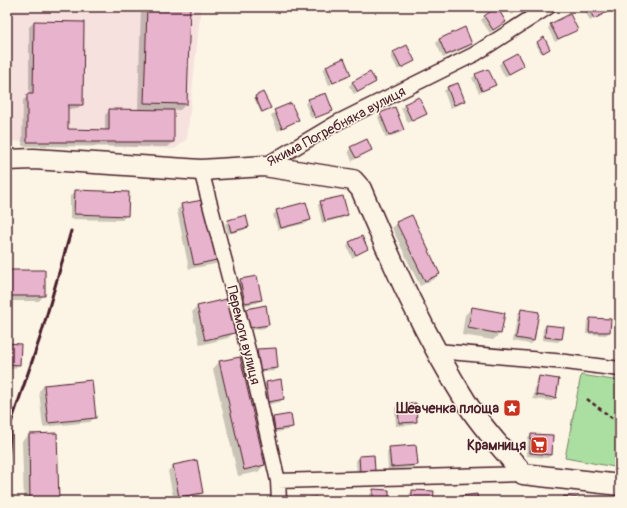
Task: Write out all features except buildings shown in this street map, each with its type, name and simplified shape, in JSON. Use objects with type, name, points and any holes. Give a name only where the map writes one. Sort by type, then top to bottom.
[{"type":"street","name":"Якима Погребняка вулиця","points":[[7,160],[34,159],[201,170],[264,166],[338,122],[475,54],[548,7]]},
{"type":"street","points":[[264,166],[353,180],[361,189],[396,271],[437,351],[468,406],[523,474]]},
{"type":"street","name":"Перемоги вулиця","points":[[201,170],[248,350],[278,481],[279,501]]},
{"type":"street","points":[[437,351],[566,362],[620,369]]},
{"type":"street","points":[[278,481],[523,474],[620,485]]},
{"type":"path","points":[[588,399],[620,424]]},
{"type":"shaded area","points":[[7,7],[201,7],[187,139],[175,149],[7,141]]},
{"type":"green space","points":[[581,375],[620,381],[620,468],[565,458]]},
{"type":"railway","points":[[8,501],[7,473],[11,423],[41,335],[71,231]]},
{"type":"place","name":"Шевченка площа","points":[[512,408]]},
{"type":"place","name":"Крамниця","points":[[539,445]]}]
